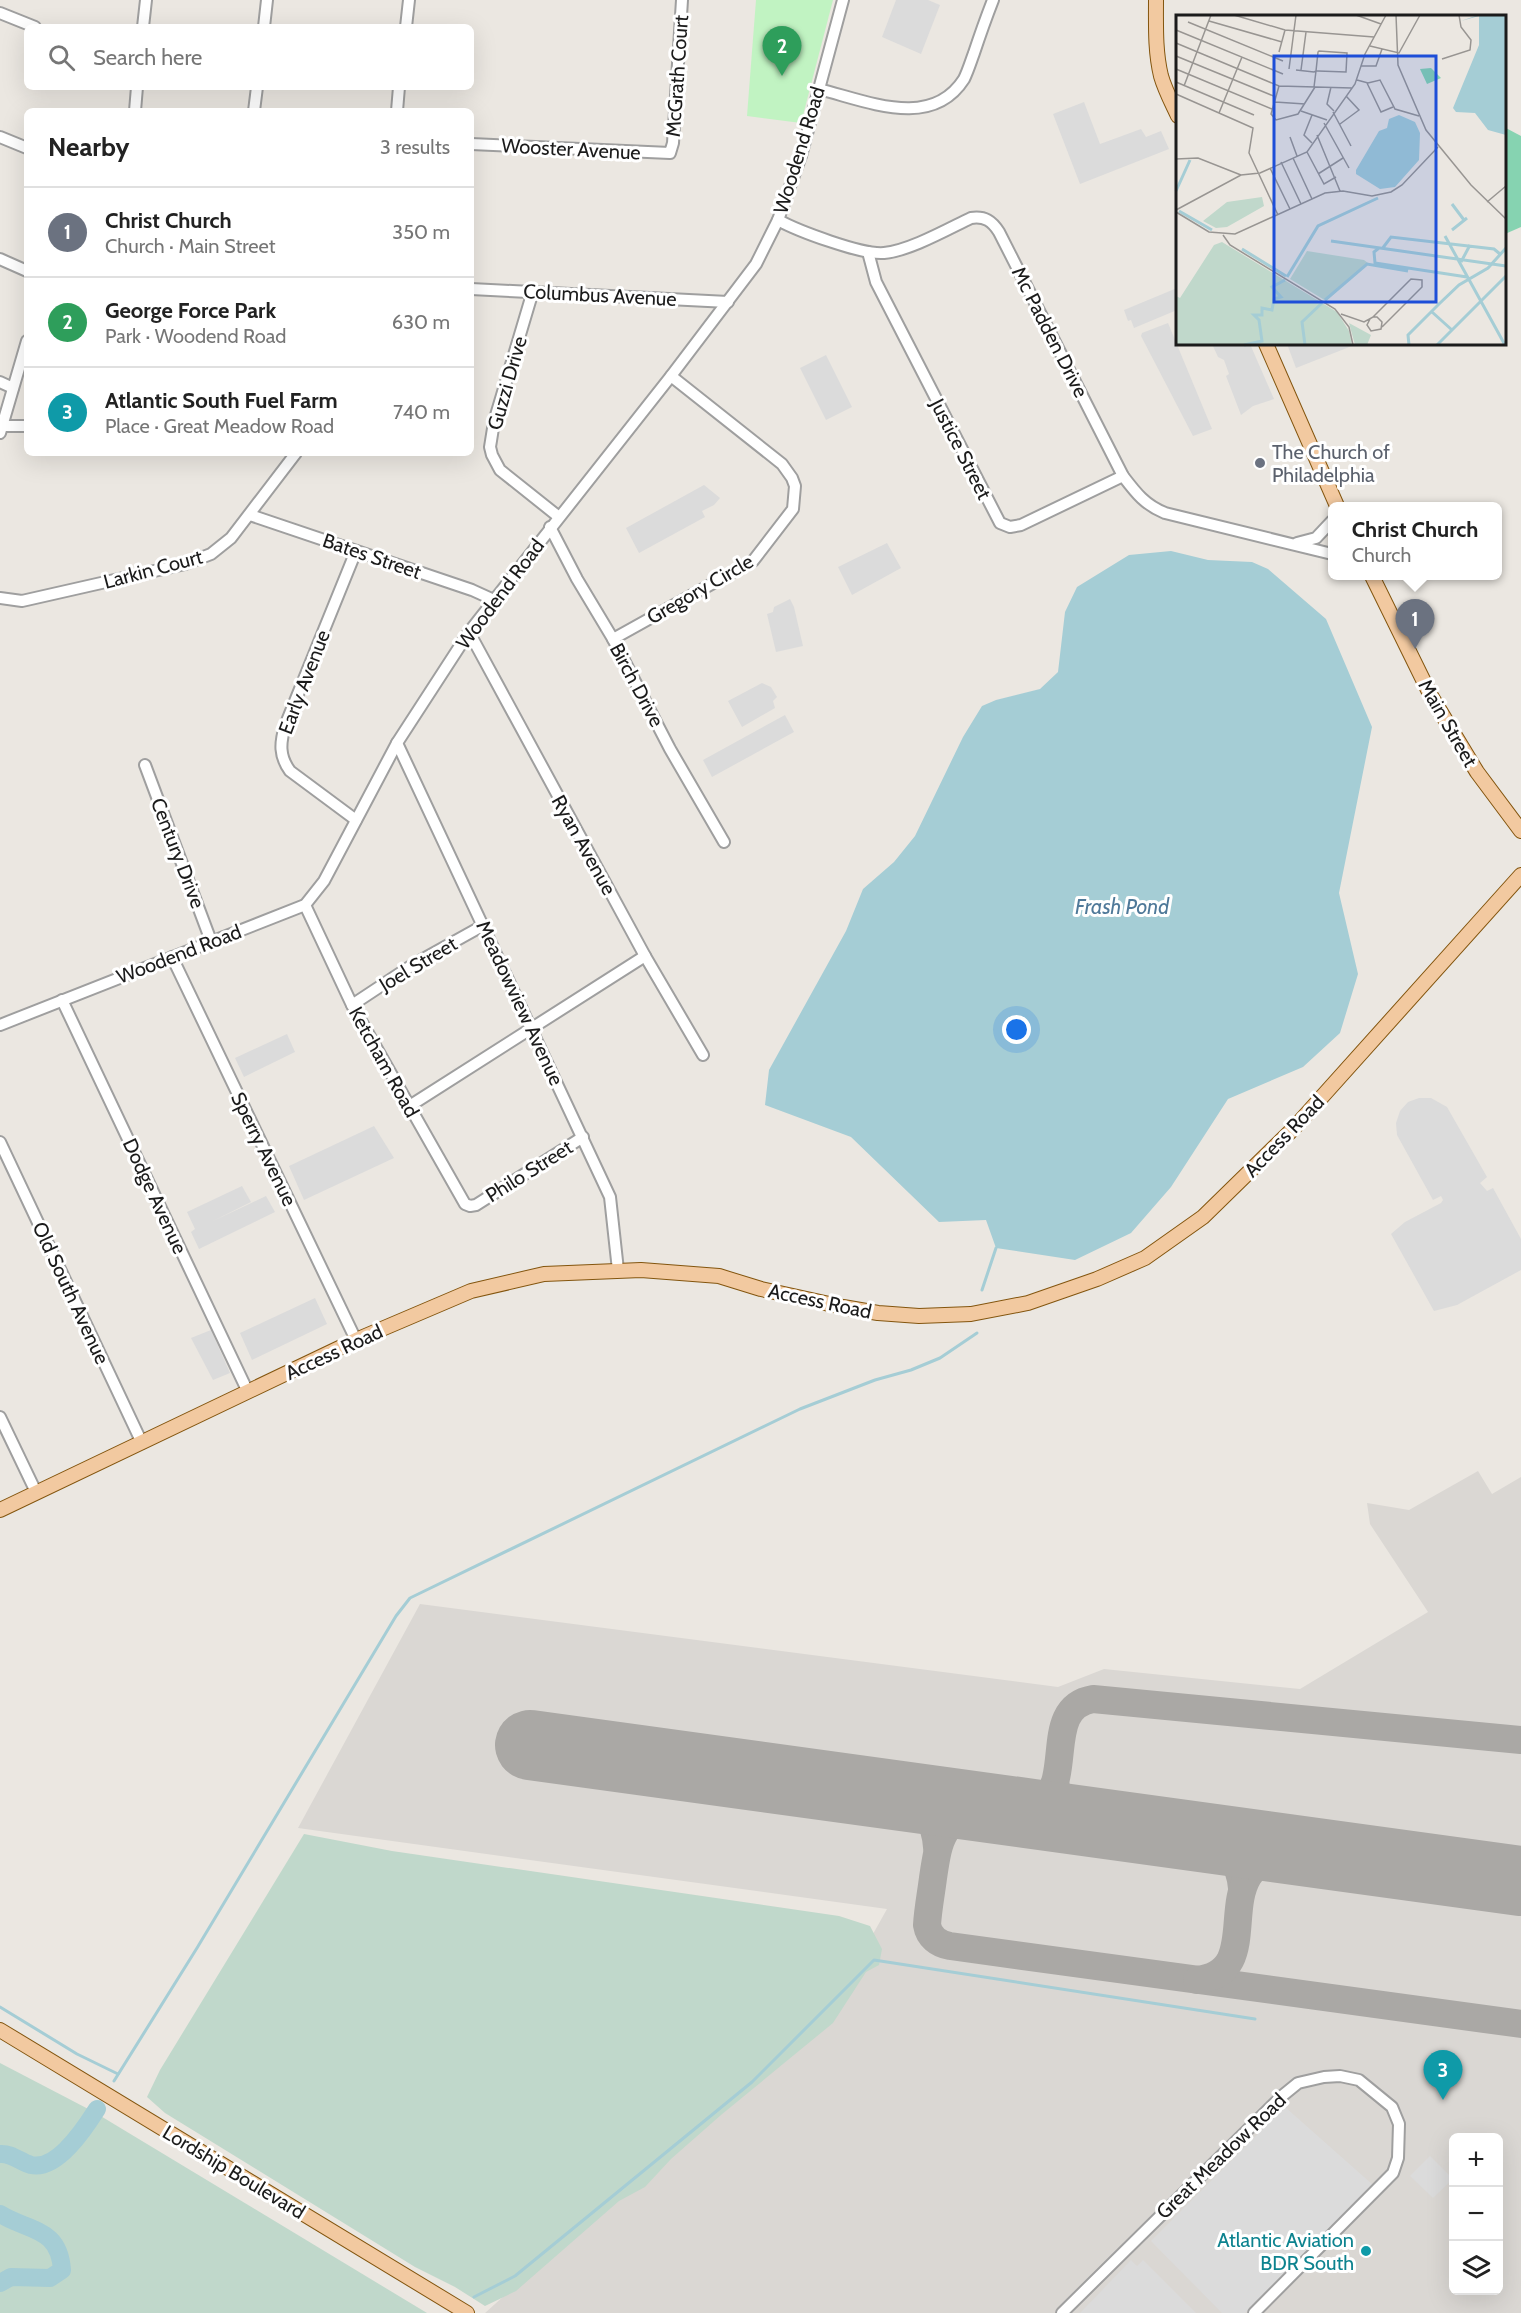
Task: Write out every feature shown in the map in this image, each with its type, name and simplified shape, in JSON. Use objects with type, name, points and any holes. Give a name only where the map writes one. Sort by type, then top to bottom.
[{"type":"main road","points":[[1155,0],[1155,39],[1158,60],[1162,79],[1176,111]]},
{"type":"main road","points":[[1266,345],[1335,502]]},
{"type":"main road","name":"Main Street","points":[[1374,580],[1431,696],[1477,772],[1521,831]]},
{"type":"main road","name":"Access Road","points":[[0,1510],[356,1340],[471,1291],[544,1274],[618,1270],[719,1276],[761,1289],[843,1307],[878,1313],[919,1316],[971,1314],[1029,1303],[1097,1279],[1145,1258],[1203,1217],[1294,1128],[1521,875]]},
{"type":"main road","name":"Lordship Boulevard","points":[[0,2030],[467,2313]]},
{"type":"street","points":[[143,24],[146,0]]},
{"type":"street","points":[[264,24],[267,0]]},
{"type":"street","points":[[406,24],[409,0]]},
{"type":"street","name":"McGrath Court","points":[[670,153],[673,143],[682,0]]},
{"type":"street","name":"Woodend Road","points":[[0,1025],[305,905],[324,881],[397,744],[469,632],[671,376],[756,264],[778,220],[801,156],[843,0]]},
{"type":"street","points":[[818,89],[905,109],[925,108],[942,101],[964,78],[993,0]]},
{"type":"street","points":[[0,13],[28,24]]},
{"type":"street","points":[[135,108],[137,90]]},
{"type":"street","points":[[254,108],[257,90]]},
{"type":"street","points":[[397,108],[399,90]]},
{"type":"street","points":[[1,139],[24,147]]},
{"type":"street","name":"Wooster Avenue","points":[[474,144],[670,153]]},
{"type":"street","name":"Mc Padden Drive","points":[[778,220],[796,230],[868,252],[885,253],[971,218],[981,217],[989,220],[999,232],[1123,476],[1139,497],[1152,508],[1328,553]]},
{"type":"street","name":"Justice Street","points":[[868,252],[876,282],[1000,523],[1010,527],[1021,525],[1123,476]]},
{"type":"street","points":[[0,259],[24,270]]},
{"type":"street","name":"Columbus Avenue","points":[[474,289],[728,302]]},
{"type":"street","name":"Guzzi Drive","points":[[533,291],[494,422],[490,447],[495,463],[505,475],[559,517]]},
{"type":"street","points":[[24,351],[1,430],[24,426]]},
{"type":"street","name":"Gregory Circle","points":[[613,639],[753,561],[789,514],[795,502],[792,478],[782,464],[671,376]]},
{"type":"street","points":[[0,382],[13,388]]},
{"type":"street","name":"Larkin Court","points":[[0,598],[22,601],[200,559],[221,548],[250,516],[294,456]]},
{"type":"street","name":"Bates Street","points":[[250,516],[472,590],[494,600]]},
{"type":"street","points":[[1294,544],[1316,538],[1328,525]]},
{"type":"street","name":"Birch Drive","points":[[550,527],[577,579],[613,639],[670,749],[724,842]]},
{"type":"street","name":"Early Avenue","points":[[356,551],[285,726],[280,745],[285,764],[290,771],[356,820]]},
{"type":"street","name":"Ryan Avenue","points":[[469,632],[645,956],[703,1055]]},
{"type":"street","name":"Meadowview Avenue","points":[[397,744],[610,1197],[618,1270]]},
{"type":"street","name":"Century Drive","points":[[145,765],[212,941]]},
{"type":"street","name":"Ketcham Road","points":[[305,905],[352,1005],[461,1201],[470,1206],[476,1205]]},
{"type":"street","name":"Joel Street","points":[[352,1005],[414,964],[484,925]]},
{"type":"street","points":[[408,1107],[645,956]]},
{"type":"street","name":"Sperry Avenue","points":[[172,957],[356,1340]]},
{"type":"street","name":"Dodge Avenue","points":[[62,1000],[248,1392]]},
{"type":"street","name":"Philo Street","points":[[476,1205],[583,1137]]},
{"type":"street","name":"Old South Avenue","points":[[0,1142],[142,1443]]},
{"type":"street","points":[[0,1417],[36,1492]]},
{"type":"street","name":"Great Meadow Road","points":[[1062,2313],[1282,2096],[1298,2083],[1340,2076],[1359,2080],[1392,2107],[1399,2124],[1398,2158],[1393,2173],[1254,2313]]},
{"type":"shaded area","points":[[896,0],[928,0],[940,5],[921,54],[882,37]]},
{"type":"shaded area","points":[[1084,102],[1100,144],[1141,129],[1146,137],[1161,131],[1169,149],[1080,184],[1053,114]]},
{"type":"shaded area","points":[[1176,288],[1176,310],[1134,328],[1131,320],[1128,321],[1124,310]]},
{"type":"shaded area","points":[[1168,323],[1212,429],[1193,436],[1141,336],[1142,333]]},
{"type":"shaded area","points":[[1212,345],[1250,345],[1274,399],[1253,406],[1241,415],[1226,376],[1229,374],[1224,360],[1218,357]]},
{"type":"shaded area","points":[[1287,345],[1354,345],[1296,368]]},
{"type":"shaded area","points":[[826,355],[852,407],[826,420],[800,368]]},
{"type":"shaded area","points":[[704,485],[720,498],[714,505],[702,511],[705,517],[639,553],[626,528]]},
{"type":"shaded area","points":[[887,543],[901,568],[852,595],[838,567]]},
{"type":"shaded area","points":[[790,599],[803,646],[776,652],[767,614],[773,612],[774,607]]},
{"type":"shaded area","points":[[762,683],[771,687],[777,697],[773,701],[775,708],[742,727],[728,701]]},
{"type":"shaded area","points":[[785,715],[794,732],[712,777],[703,760]]},
{"type":"shaded area","points":[[287,1034],[295,1052],[244,1077],[235,1058]]},
{"type":"shaded area","points":[[1419,1098],[1431,1098],[1447,1107],[1487,1177],[1480,1183],[1487,1191],[1493,1188],[1521,1239],[1521,1270],[1457,1305],[1434,1311],[1391,1234],[1405,1222],[1443,1200],[1441,1196],[1433,1200],[1397,1135],[1396,1123],[1400,1111],[1408,1102]]},
{"type":"shaded area","points":[[374,1126],[394,1158],[304,1200],[289,1166]]},
{"type":"shaded area","points":[[242,1186],[251,1202],[213,1221],[266,1196],[275,1212],[199,1249],[191,1232],[195,1229],[187,1212]]},
{"type":"shaded area","points":[[315,1298],[327,1324],[252,1360],[240,1333]]},
{"type":"shaded area","points":[[211,1330],[230,1373],[213,1380],[191,1338]]},
{"type":"shaded area","points":[[1478,1471],[1492,1494],[1521,1477],[1521,2313],[485,2313],[840,1993],[887,1909],[298,1828],[420,1604],[1058,1687],[1104,1669],[1300,1689],[1428,1612],[1370,1524],[1367,1503],[1409,1510]]},
{"type":"shaded area","points":[[1285,2107],[1373,2185],[1245,2313],[1222,2313],[1151,2241]]},
{"type":"shaded area","points":[[1430,2156],[1449,2175],[1449,2183],[1433,2198],[1410,2176]]},
{"type":"shaded area","points":[[1131,2260],[1137,2266],[1143,2260],[1196,2313],[1080,2313]]},
{"type":"green space","points":[[756,0],[833,0],[801,123],[747,116]]},
{"type":"green space","points":[[1506,128],[1521,136],[1521,227],[1506,234]]},
{"type":"green space","points":[[304,1834],[392,1851],[839,1916],[870,1926],[882,1949],[879,1965],[866,1972],[833,2023],[721,2115],[671,2159],[645,2187],[619,2201],[516,2291],[485,2306],[455,2287],[415,2267],[165,2113],[147,2097],[160,2070]]},
{"type":"green space","points":[[0,2063],[94,2112],[427,2313],[0,2313]]},
{"type":"water","name":"Frash Pond","points":[[1171,551],[1208,560],[1252,562],[1268,569],[1326,619],[1372,727],[1339,893],[1358,974],[1340,1033],[1303,1067],[1228,1099],[1171,1187],[1131,1233],[1075,1260],[996,1248],[986,1220],[939,1222],[851,1137],[765,1105],[769,1070],[846,931],[863,889],[894,862],[915,836],[963,737],[982,706],[996,700],[1040,689],[1058,672],[1065,612],[1077,587],[1129,555]]},
{"type":"waterway","points":[[982,1290],[996,1248]]},
{"type":"waterway","points":[[114,2081],[197,1948],[396,1616],[410,1598],[800,1409],[940,1358],[977,1333]]},
{"type":"waterway","points":[[474,2297],[515,2276],[752,2082],[874,1960],[1255,2019]]},
{"type":"waterway","points":[[0,2007],[77,2054],[118,2074]]},
{"type":"waterway","points":[[0,2154],[31,2165],[41,2165],[51,2161],[69,2146],[97,2109]]},
{"type":"waterway","points":[[0,2214],[49,2238],[60,2256],[62,2270],[50,2278],[11,2277],[0,2283]]},
{"type":"taxiway","points":[[1016,1812],[1036,1806],[1046,1799],[1057,1773],[1064,1727],[1069,1714],[1078,1704],[1093,1699],[1521,1740]]},
{"type":"taxiway","points":[[1055,1783],[1064,1806],[1083,1821]]},
{"type":"taxiway","points":[[902,1796],[923,1811],[934,1829],[937,1847]]},
{"type":"taxiway","points":[[986,1808],[971,1812],[951,1824],[941,1841],[935,1864],[927,1925],[932,1936],[942,1944],[1521,2024]]},
{"type":"taxiway","points":[[1203,1838],[1219,1847],[1235,1863],[1242,1888]]},
{"type":"taxiway","points":[[1197,1980],[1220,1972],[1232,1957],[1241,1893],[1250,1874],[1268,1859],[1299,1851]]},
{"type":"runway","points":[[530,1745],[1521,1881]]},
{"type":"place","name":"George Force Park","points":[[782,76]]},
{"type":"place","name":"The Church of Philadelphia","points":[[1260,463]]},
{"type":"place","name":"Christ Church","points":[[1415,649]]},
{"type":"place","name":"Atlantic South Fuel Farm","points":[[1443,2100]]},
{"type":"place","name":"Atlantic Aviation BDR South","points":[[1366,2251]]}]
